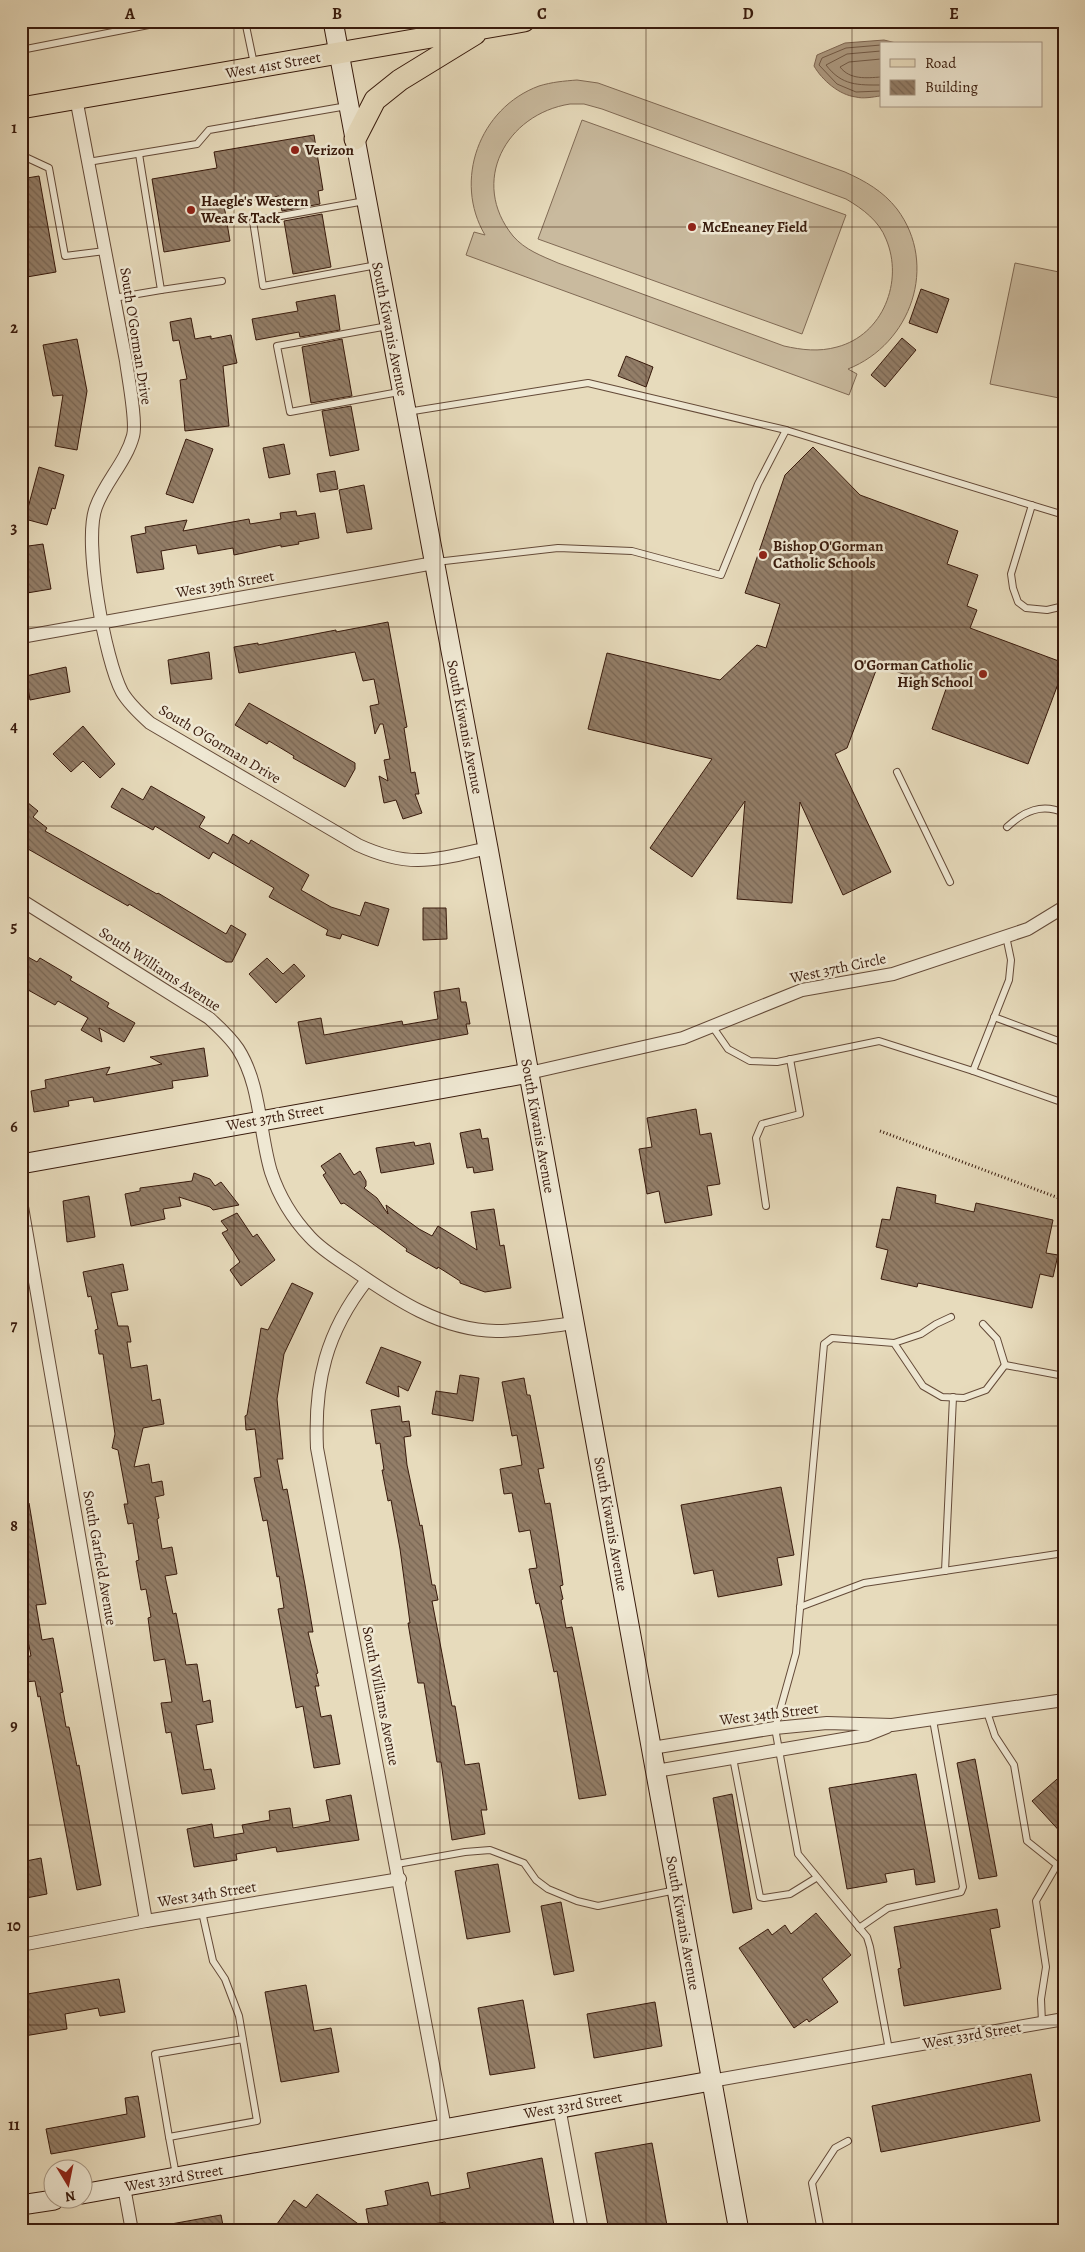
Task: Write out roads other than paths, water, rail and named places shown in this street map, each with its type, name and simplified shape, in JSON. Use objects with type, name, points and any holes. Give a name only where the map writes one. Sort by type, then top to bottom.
[{"type":"main road","name":"South Kiwanis Avenue","points":[[333,21],[488,848],[739,2231]]},
{"type":"main road","name":"West 41st Street","points":[[21,108],[338,53],[485,24],[524,21]]},
{"type":"main road","points":[[354,139],[374,100],[400,80],[485,24]]},
{"type":"main road","name":"West 37th Street","points":[[21,1164],[529,1073]]},
{"type":"main road","name":"West 33rd Street","points":[[92,2192],[711,2081]]},
{"type":"main road","points":[[21,2205],[42,2202]]},
{"type":"street","name":"South O'Gorman Drive","points":[[76,98],[130,388],[133,435],[120,464],[96,508],[91,540],[101,622],[113,672],[123,694],[150,723],[350,840],[374,852],[397,859],[429,861],[488,848]]},
{"type":"street","name":"West 39th Street","points":[[21,637],[434,563]]},
{"type":"street","name":"South Williams Avenue","points":[[21,900],[209,1018],[226,1034],[238,1049],[249,1071],[271,1173],[280,1194],[296,1220],[311,1238],[330,1255],[386,1294],[411,1308],[443,1321],[496,1331],[575,1323]]},
{"type":"street","name":"West 37th Circle","points":[[529,1073],[683,1038],[802,990],[893,974],[1028,929],[1064,907]]},
{"type":"street","name":"South Garfield Avenue","points":[[21,1201],[146,1921]]},
{"type":"street","name":"South Williams Avenue","points":[[367,1280],[349,1303],[338,1323],[326,1353],[318,1399],[317,1440],[446,2128]]},
{"type":"street","name":"West 34th Street","points":[[652,1748],[775,1728],[828,1723],[892,1725],[1064,1700]]},
{"type":"street","name":"West 34th Street","points":[[656,1771],[867,1735],[892,1725]]},
{"type":"street","name":"West 34th Street","points":[[21,1945],[146,1921],[400,1879]]},
{"type":"street","name":"West 33rd Street","points":[[711,2081],[1064,2019]]},
{"type":"street","points":[[559,2107],[582,2231]]},
{"type":"street","points":[[124,2187],[132,2231]]},
{"type":"lane","points":[[245,21],[255,68]]},
{"type":"lane","points":[[21,50],[171,22]]},
{"type":"lane","points":[[88,162],[197,144],[209,130],[348,106]]},
{"type":"lane","points":[[139,154],[161,290]]},
{"type":"lane","points":[[21,155],[49,168],[66,256],[105,251]]},
{"type":"lane","points":[[366,200],[253,221],[263,286],[378,265]]},
{"type":"lane","points":[[114,298],[222,281]]},
{"type":"lane","points":[[390,325],[276,346],[290,412],[402,391]]},
{"type":"lane","points":[[406,412],[588,383],[786,430],[1064,515]]},
{"type":"lane","points":[[434,563],[558,548],[572,548],[632,551],[721,575],[758,484],[786,430]]},
{"type":"lane","points":[[1032,505],[1011,574],[1013,588],[1018,602],[1026,608],[1047,610],[1064,606]]},
{"type":"lane","points":[[897,772],[950,882]]},
{"type":"lane","points":[[1008,827],[1021,813],[1049,808],[1064,813]]},
{"type":"lane","points":[[973,1071],[1009,980],[1012,960],[1006,936]]},
{"type":"lane","points":[[994,1017],[1064,1043]]},
{"type":"lane","points":[[712,1026],[728,1049],[750,1061],[777,1062],[879,1041],[1064,1103]]},
{"type":"lane","points":[[766,1206],[756,1138],[762,1124],[800,1114],[790,1059]]},
{"type":"lane","points":[[889,2050],[870,1947],[866,1937],[798,1854],[775,1728],[796,1653],[824,1344],[832,1338],[894,1343],[921,1334],[951,1317]]},
{"type":"lane","points":[[983,1324],[996,1339],[1006,1365]]},
{"type":"lane","points":[[894,1343],[923,1386],[942,1397],[964,1398],[986,1390],[1006,1365]]},
{"type":"lane","points":[[1006,1365],[1064,1376]]},
{"type":"lane","points":[[945,1571],[953,1397]]},
{"type":"lane","points":[[800,1607],[864,1583],[1064,1553]]},
{"type":"lane","points":[[987,1712],[994,1736],[1014,1765],[1027,1841],[1060,1865],[1036,1901],[1046,1967],[1041,1999],[1042,2023]]},
{"type":"lane","points":[[859,1928],[888,1908],[961,1892],[963,1887],[933,1720]]},
{"type":"lane","points":[[733,1758],[760,1896],[764,1898],[790,1894],[816,1878]]},
{"type":"lane","points":[[397,1864],[465,1852],[490,1850],[524,1864],[536,1880],[548,1889],[577,1901],[598,1906],[677,1889]]},
{"type":"lane","points":[[169,2137],[257,2121],[239,2016],[225,1979],[213,1961],[202,1912]]},
{"type":"lane","points":[[177,2177],[156,2054],[243,2039]]},
{"type":"lane","points":[[821,2231],[812,2183],[835,2148],[848,2141]]},
{"type":"water","points":[[884,40],[892,42],[880,42],[880,96],[862,98],[843,93],[826,81],[814,66],[817,55],[845,43]]},
{"type":"place","name":"Verizon","points":[[295,150]]},
{"type":"place","name":"Haegle's Western Wear & Tack","points":[[191,210]]},
{"type":"place","name":"McEneaney Field","points":[[692,227]]},
{"type":"place","name":"Bishop O'Gorman Catholic Schools","points":[[763,555]]},
{"type":"place","name":"O'Gorman Catholic High School","points":[[983,674]]}]
